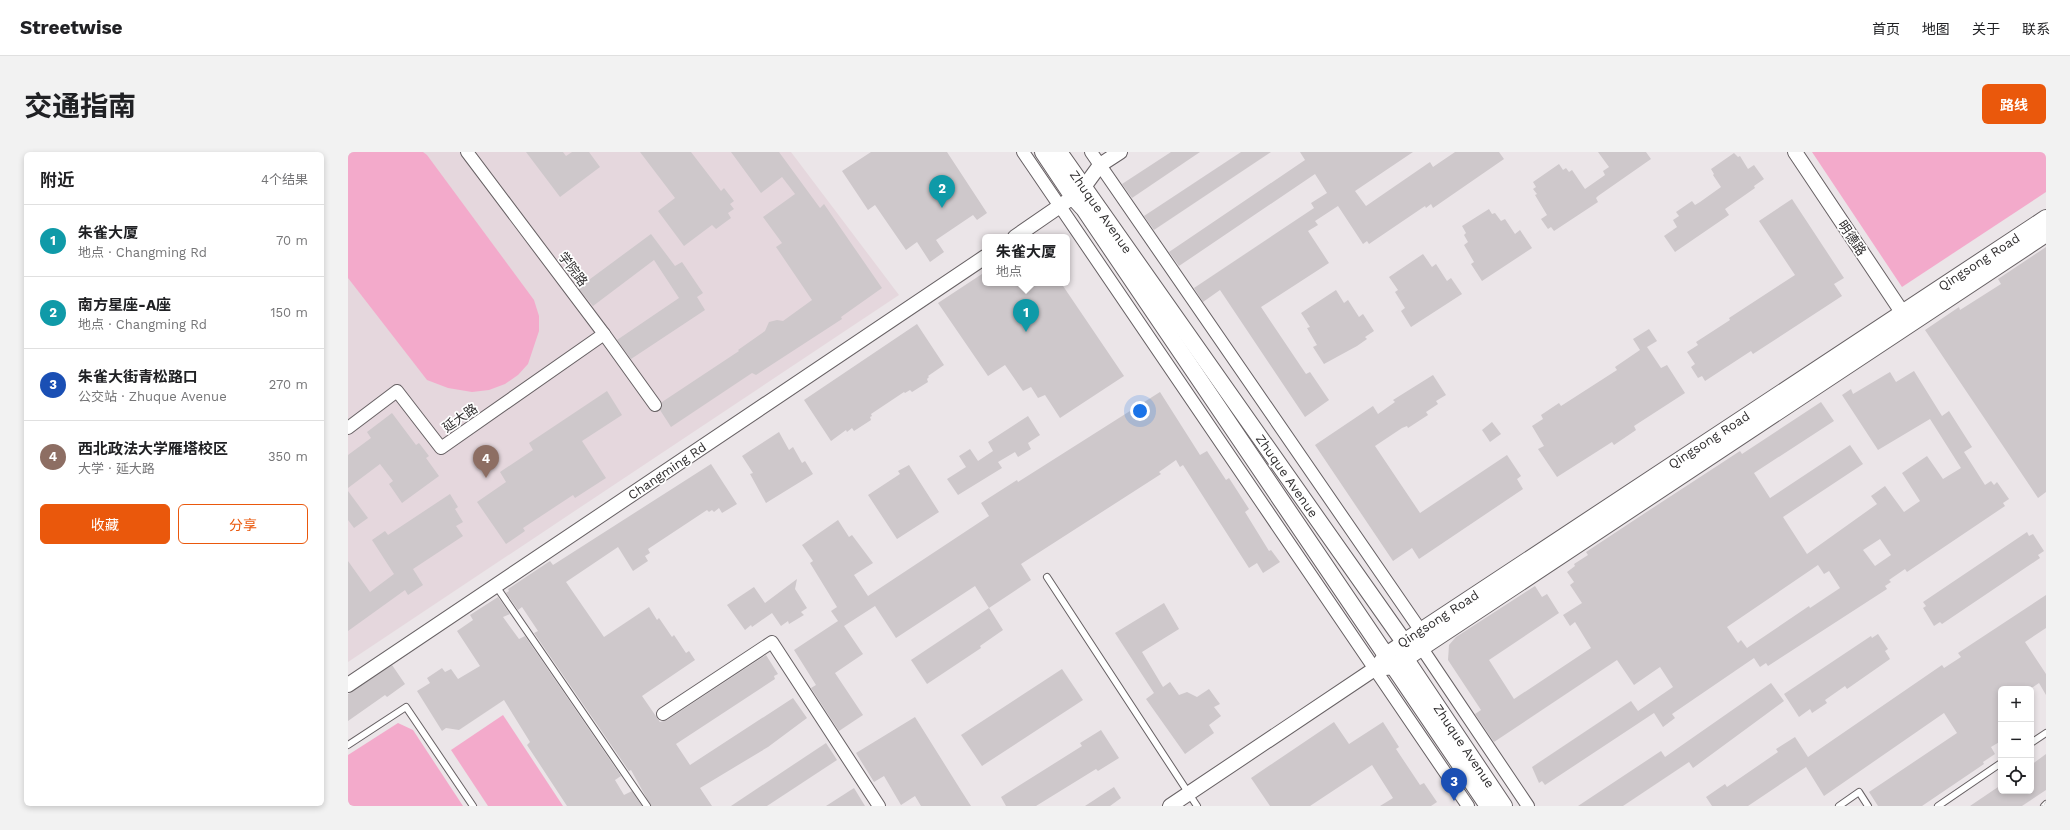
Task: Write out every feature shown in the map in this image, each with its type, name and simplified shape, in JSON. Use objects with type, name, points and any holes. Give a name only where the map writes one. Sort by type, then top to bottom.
[{"type":"main road","name":"Zhuque Avenue","points":[[1043,152],[1072,197],[1404,642]]},
{"type":"main road","name":"Zhuque Avenue","points":[[1060,152],[1072,197],[1084,209],[1395,659],[1504,806]]},
{"type":"main road","name":"Qingsong Road","points":[[1376,668],[1421,648],[1906,318],[2046,218]]},
{"type":"main road","name":"Qingsong Road","points":[[1404,642],[1906,318],[2046,234]]},
{"type":"main road","points":[[1395,659],[1404,642]]},
{"type":"main road","name":"Zhuque Avenue","points":[[1395,659],[1488,806]]},
{"type":"street","name":"学院路","points":[[467,152],[604,334],[655,405]]},
{"type":"street","name":"Zhuque Avenue","points":[[1023,152],[1072,197],[1376,668],[1468,806]]},
{"type":"street","name":"Zhuque Avenue","points":[[1090,152],[1421,631]]},
{"type":"street","points":[[1019,234],[1072,197],[1100,166],[1120,152]]},
{"type":"street","name":"明德路","points":[[1794,152],[1906,318]]},
{"type":"street","name":"Changming Rd","points":[[348,685],[982,259]]},
{"type":"street","name":"延大路","points":[[348,428],[397,391],[441,448],[604,334]]},
{"type":"street","points":[[1421,631],[1421,648]]},
{"type":"street","points":[[663,714],[772,642],[879,806]]},
{"type":"street","name":"Zhuque Avenue","points":[[1421,648],[1528,806]]},
{"type":"street","name":"Qingsong Road","points":[[1170,806],[1376,668]]},
{"type":"lane","points":[[1047,578],[1197,806]]},
{"type":"lane","points":[[496,586],[647,806]]},
{"type":"lane","points":[[348,745],[406,707],[473,806]]},
{"type":"lane","points":[[2034,741],[2046,733]]},
{"type":"lane","points":[[1938,806],[1998,765]]},
{"type":"lane","points":[[1839,806],[1859,792],[1868,806]]},
{"type":"shaded area","points":[[348,152],[791,152],[899,295],[348,662]]},
{"type":"shaded area","points":[[348,152],[423,152],[427,155],[534,300],[539,316],[539,331],[528,364],[518,375],[505,384],[489,390],[472,392],[448,388],[427,380],[348,278]]},
{"type":"shaded area","points":[[1812,152],[2046,152],[2046,192],[1902,287]]},
{"type":"shaded area","points":[[503,715],[563,806],[488,806],[451,750]]},
{"type":"shaded area","points":[[398,723],[413,730],[463,806],[348,806],[348,755]]},
{"type":"building","points":[[526,152],[563,152],[566,156],[572,152],[589,152],[600,167],[560,197]]},
{"type":"building","points":[[640,152],[691,152],[721,191],[724,188],[734,201],[730,204],[734,209],[728,213],[731,218],[716,229],[712,225],[684,246],[658,211],[675,198]]},
{"type":"building","points":[[731,152],[779,152],[820,208],[824,204],[882,288],[841,317],[842,319],[756,375],[752,373],[671,427],[660,410],[662,402],[739,351],[738,350],[765,331],[769,322],[777,320],[783,321],[812,300],[776,247],[782,243],[763,217],[795,194],[782,177],[761,193]]},
{"type":"building","points":[[871,152],[947,152],[987,213],[977,220],[973,215],[936,240],[944,252],[930,262],[917,242],[906,250],[875,205],[868,210],[842,171]]},
{"type":"building","points":[[1171,152],[1200,152],[1132,198],[1122,184]]},
{"type":"building","points":[[1241,152],[1271,152],[1154,230],[1144,216]]},
{"type":"building","points":[[1300,152],[1413,152],[1355,191],[1366,206],[1430,162],[1433,167],[1455,152],[1499,152],[1504,159],[1433,208],[1431,204],[1426,208],[1425,206],[1369,244],[1367,241],[1363,244],[1338,206],[1315,221],[1318,225],[1308,231],[1329,263],[1261,307],[1306,374],[1310,372],[1329,400],[1305,417],[1220,290],[1203,302],[1194,288],[1314,208],[1311,203],[1327,193],[1315,174],[1179,266],[1169,252],[1305,160]]},
{"type":"building","points":[[1598,152],[1646,152],[1651,159],[1598,196],[1596,198],[1598,202],[1554,231],[1551,227],[1548,229],[1541,219],[1547,215],[1535,195],[1537,194],[1533,189],[1536,187],[1533,182],[1559,164],[1563,170],[1566,168],[1569,172],[1572,170],[1585,189],[1605,175],[1603,171],[1609,167]]},
{"type":"building","points":[[1734,153],[1738,157],[1740,156],[1748,169],[1754,165],[1764,179],[1754,186],[1755,188],[1725,209],[1729,215],[1675,252],[1664,236],[1677,227],[1673,220],[1679,216],[1676,212],[1692,201],[1695,205],[1721,187],[1711,169]]},
{"type":"building","points":[[1792,199],[1844,278],[1834,284],[1842,296],[1753,354],[1751,351],[1705,381],[1702,376],[1698,378],[1691,367],[1695,364],[1687,352],[1698,345],[1696,342],[1730,320],[1729,318],[1795,275],[1759,221]]},
{"type":"building","points":[[1489,209],[1492,214],[1495,213],[1501,221],[1505,219],[1515,234],[1520,230],[1532,248],[1482,281],[1471,264],[1474,262],[1464,245],[1468,242],[1464,235],[1466,233],[1462,226]]},
{"type":"building","points":[[651,234],[675,266],[682,262],[703,293],[697,297],[705,310],[631,359],[617,340],[679,298],[654,260],[593,306],[578,288]]},
{"type":"building","points":[[2046,247],[2046,492],[2038,498],[1925,330],[1959,307],[1960,310],[2001,284],[1998,279]]},
{"type":"building","points":[[1423,254],[1432,267],[1436,264],[1447,281],[1451,278],[1462,294],[1411,327],[1401,311],[1405,308],[1395,292],[1398,290],[1389,277]]},
{"type":"building","points":[[982,274],[982,286],[1063,286],[1124,376],[1060,418],[1045,395],[1038,398],[1031,387],[1023,391],[1005,365],[988,376],[938,303]]},
{"type":"building","points":[[1336,290],[1344,303],[1348,300],[1359,317],[1363,314],[1374,331],[1365,337],[1367,339],[1357,346],[1324,364],[1313,347],[1317,345],[1307,328],[1310,327],[1301,313]]},
{"type":"building","points":[[917,324],[944,365],[928,376],[928,382],[912,392],[910,390],[905,393],[904,392],[871,414],[871,420],[854,431],[852,428],[847,432],[846,430],[831,441],[804,400]]},
{"type":"building","points":[[1649,329],[1657,341],[1647,347],[1661,368],[1667,365],[1685,393],[1634,426],[1636,430],[1614,445],[1612,442],[1557,477],[1538,449],[1544,446],[1532,426],[1543,419],[1541,415],[1559,403],[1561,406],[1617,370],[1615,367],[1640,350],[1633,339]]},
{"type":"building","points":[[1914,371],[1942,416],[1949,411],[1972,447],[1964,452],[1985,485],[1991,481],[1994,485],[1997,482],[2009,499],[2003,503],[2005,506],[1907,572],[1905,569],[1889,580],[1891,582],[1885,586],[1887,589],[1768,666],[1766,663],[1760,667],[1754,658],[1672,714],[1675,718],[1663,727],[1654,713],[1545,785],[1542,781],[1539,783],[1532,767],[1631,701],[1638,711],[1673,687],[1660,667],[1634,685],[1617,660],[1494,742],[1475,714],[1481,710],[1448,660],[1449,645],[1456,637],[1535,586],[1542,597],[1547,594],[1559,613],[1489,660],[1514,699],[1591,648],[1575,622],[1570,626],[1563,615],[1582,603],[1570,585],[1574,582],[1567,572],[1575,566],[1574,564],[1588,555],[1586,552],[1740,451],[1742,454],[1821,402],[1834,421],[1754,473],[1770,498],[1850,445],[1863,464],[1783,517],[1807,554],[1877,504],[1871,496],[1885,486],[1904,512],[1920,501],[1902,473],[1927,456],[1943,479],[1961,468],[1930,419],[1878,450],[1842,395],[1851,389],[1853,394],[1890,372],[1896,382]],"holes":[[[1880,539],[1891,555],[1875,566],[1863,550]],[[1818,565],[1824,574],[1829,571],[1840,588],[1810,608],[1809,606],[1747,648],[1741,640],[1738,643],[1727,627]]]},
{"type":"building","points":[[1433,375],[1446,395],[1436,401],[1438,404],[1426,412],[1428,415],[1408,428],[1407,426],[1402,428],[1375,446],[1420,513],[1507,455],[1521,476],[1517,479],[1523,489],[1419,559],[1412,548],[1393,561],[1315,445],[1373,406],[1378,414],[1395,402],[1393,400]]},
{"type":"building","points":[[607,391],[622,415],[582,441],[606,478],[575,498],[573,495],[523,528],[525,531],[506,544],[477,502],[506,482],[500,472],[533,450],[529,443]]},
{"type":"building","points":[[1160,392],[1200,455],[1207,451],[1226,480],[1229,478],[1249,509],[1245,512],[1269,551],[1271,550],[1280,562],[1263,573],[1257,563],[1249,568],[1183,465],[1180,467],[1176,460],[1159,472],[1161,474],[1021,564],[1031,580],[989,608],[975,586],[896,638],[875,606],[844,626],[863,654],[835,673],[863,715],[839,731],[811,688],[816,685],[794,650],[838,621],[831,611],[837,607],[810,563],[813,561],[802,545],[838,520],[849,537],[852,535],[873,563],[854,575],[868,596],[989,516],[981,503],[1017,480],[1018,482]]},
{"type":"building","points":[[392,413],[416,445],[419,443],[429,456],[426,458],[439,476],[402,503],[389,484],[393,481],[380,464],[348,488],[348,455],[371,438],[367,432]]},
{"type":"building","points":[[1028,416],[1040,435],[1028,443],[1031,449],[1018,457],[1015,452],[998,462],[1002,468],[958,495],[947,479],[966,467],[959,456],[970,449],[978,461],[993,451],[988,442]]},
{"type":"building","points":[[1492,422],[1501,434],[1490,442],[1482,430]]},
{"type":"building","points":[[779,432],[789,450],[793,447],[802,463],[805,461],[813,474],[766,503],[750,474],[753,473],[742,456]]},
{"type":"building","points":[[711,464],[737,504],[722,513],[719,508],[714,512],[712,510],[709,512],[707,510],[648,549],[650,553],[645,556],[648,561],[633,571],[618,547],[566,582],[604,637],[649,607],[657,620],[659,618],[672,637],[674,635],[686,653],[689,651],[695,660],[642,696],[660,722],[667,720],[766,655],[778,674],[774,676],[775,679],[676,744],[690,765],[793,698],[807,718],[768,747],[700,788],[712,806],[651,806],[631,770],[629,771],[534,633],[538,631],[522,607],[518,610],[506,593],[509,591],[508,589],[550,561],[553,565]]},
{"type":"building","points":[[909,465],[939,512],[897,539],[868,495],[900,474],[898,471]]},
{"type":"building","points":[[348,491],[368,518],[354,528],[348,520]]},
{"type":"building","points":[[450,494],[458,507],[455,509],[463,522],[456,526],[463,536],[413,569],[423,585],[408,595],[405,590],[348,631],[348,561],[370,592],[394,574],[372,540],[385,531],[388,535]]},
{"type":"building","points":[[2027,532],[2029,536],[2033,534],[2044,551],[2038,555],[2040,558],[1942,624],[1940,622],[1934,626],[1923,608],[1926,606],[1923,602]]},
{"type":"building","points":[[797,579],[795,589],[807,608],[801,612],[804,615],[789,624],[788,621],[781,626],[772,613],[745,630],[727,605],[754,587],[765,603]]},
{"type":"building","points":[[2046,595],[2046,628],[2025,642],[2046,674],[2046,695],[2039,683],[2034,686],[1998,686],[1998,743],[1991,747],[1995,754],[1983,762],[1984,764],[1922,806],[1878,806],[1869,792],[1957,733],[1944,713],[1824,796],[1806,767],[1748,806],[1712,806],[1706,797],[1725,784],[1727,787],[1778,752],[1776,749],[1795,737],[1808,757],[1942,665],[1944,668],[1961,657],[1958,653]]},
{"type":"building","points":[[498,597],[510,614],[503,617],[519,639],[525,636],[621,776],[615,780],[624,795],[632,791],[642,806],[567,806],[527,745],[530,742],[504,700],[459,730],[446,728],[442,731],[417,691],[430,683],[427,678],[442,668],[445,672],[451,669],[458,679],[480,666],[457,631],[473,620],[470,615]]},
{"type":"building","points":[[1164,603],[1179,629],[1142,652],[1163,687],[1170,682],[1179,695],[1187,692],[1197,697],[1209,689],[1220,704],[1214,707],[1221,716],[1209,725],[1214,733],[1185,754],[1146,699],[1154,693],[1115,633]]},
{"type":"building","points":[[989,608],[1003,630],[980,646],[981,648],[927,684],[911,660]]},
{"type":"building","points":[[1878,634],[1888,649],[1885,651],[1890,659],[1847,689],[1845,686],[1825,700],[1827,703],[1812,713],[1810,709],[1799,717],[1784,694],[1871,636],[1872,638]]},
{"type":"building","points":[[392,665],[405,684],[387,697],[385,695],[348,721],[348,694]]},
{"type":"building","points":[[1062,669],[1083,700],[982,766],[961,735]]},
{"type":"building","points":[[1771,683],[1784,701],[1693,768],[1689,762],[1623,806],[1578,806],[1661,751],[1665,757]]},
{"type":"building","points":[[915,717],[971,806],[921,806],[915,796],[901,805],[884,776],[874,782],[856,753]]},
{"type":"building","points":[[1334,722],[1349,744],[1383,722],[1399,747],[1396,749],[1420,785],[1424,783],[1437,802],[1431,806],[1380,806],[1393,798],[1372,765],[1310,806],[1270,806],[1251,778]]},
{"type":"building","points":[[1101,730],[1119,758],[1098,771],[1096,769],[1036,806],[1006,806],[1001,797],[1082,746],[1080,743]]},
{"type":"building","points":[[826,743],[837,760],[767,806],[731,806]]},
{"type":"building","points":[[2046,754],[2046,790],[2022,806],[1970,806],[1998,787],[1998,794],[2034,794],[2034,763]]},
{"type":"building","points":[[1114,787],[1121,798],[1110,806],[1085,806]]},
{"type":"building","points":[[854,788],[865,806],[826,806]]},
{"type":"place","name":"南方星座-A座","points":[[942,208]]},
{"type":"place","name":"朱雀大厦","points":[[1026,332]]},
{"type":"place","name":"西北政法大学雁塔校区","points":[[486,478]]},
{"type":"place","name":"朱雀大街青松路口","points":[[1454,801]]}]
